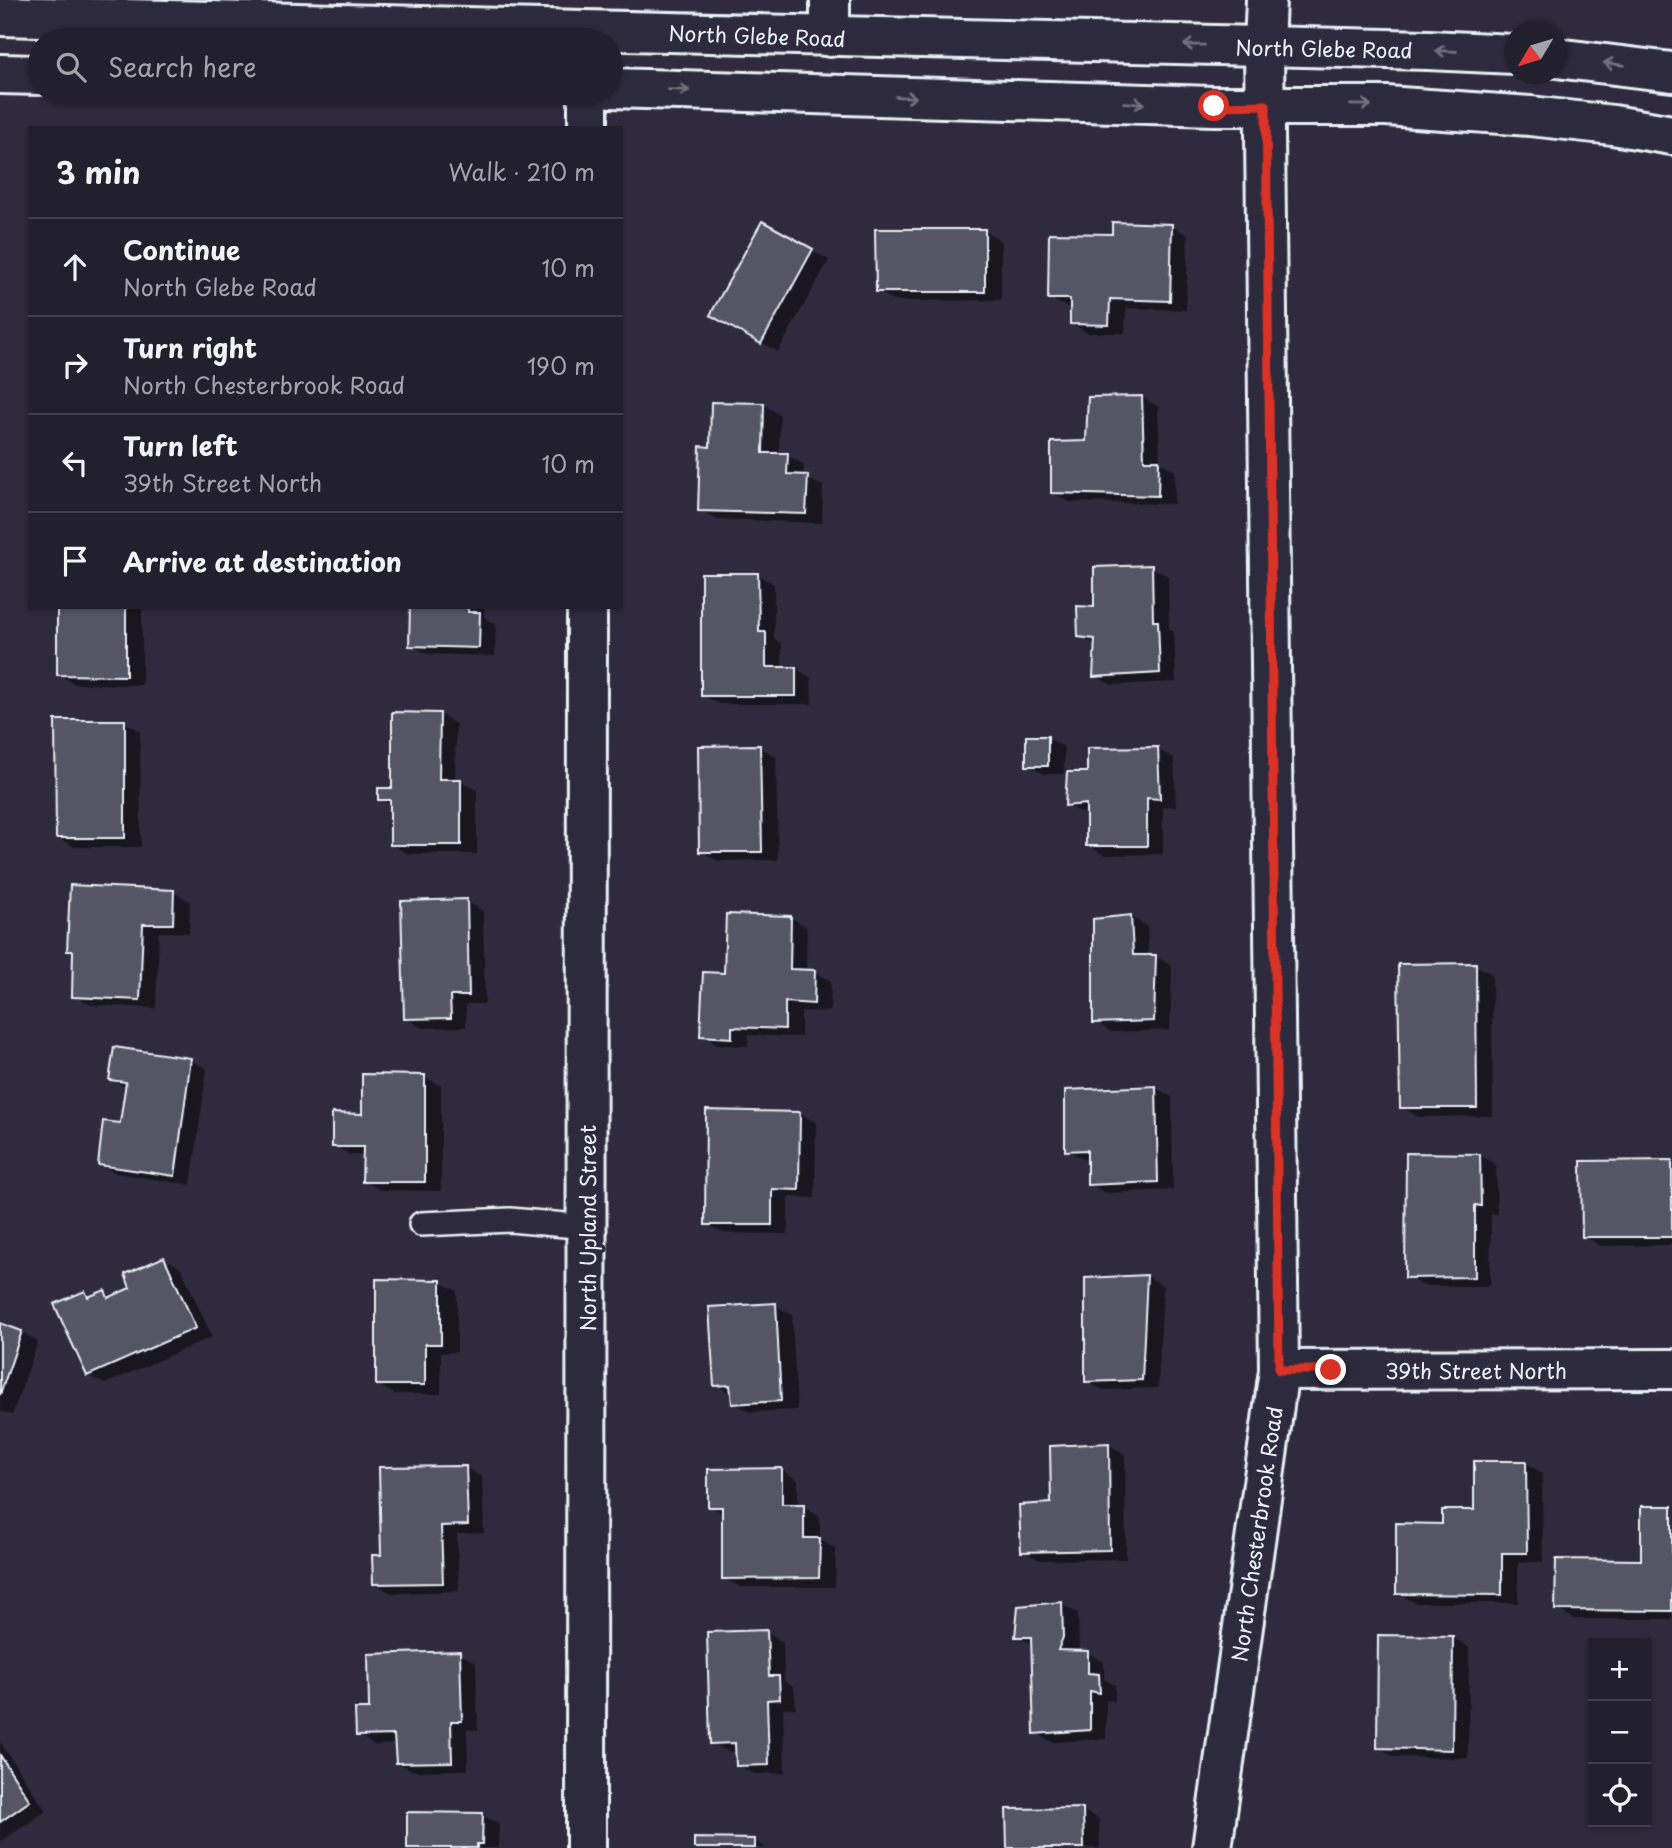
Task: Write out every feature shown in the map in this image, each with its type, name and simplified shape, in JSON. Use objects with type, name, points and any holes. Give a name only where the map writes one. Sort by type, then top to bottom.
[{"type":"street","name":"North Chesterbrook Road","points":[[1212,1848],[1279,1370],[1264,46],[1266,0]]},
{"type":"street","name":"North Glebe Road","points":[[0,16],[51,9],[282,21],[830,18],[1264,46],[1504,54]]},
{"type":"street","points":[[1567,59],[1672,72]]},
{"type":"street","points":[[0,74],[28,75]]},
{"type":"street","points":[[623,88],[1200,106],[1374,106],[1464,110],[1613,125],[1672,135]]},
{"type":"street","points":[[588,105],[588,126]]},
{"type":"street","name":"North Upland Street","points":[[586,1848],[587,609]]},
{"type":"street","name":"39th Street North","points":[[1279,1370],[1672,1369]]},
{"type":"lane","points":[[421,1224],[510,1220],[587,1227]]},
{"type":"building","points":[[762,221],[813,249],[761,344],[710,315]]},
{"type":"building","points":[[1112,222],[1172,224],[1170,301],[1110,299],[1109,325],[1070,324],[1070,299],[1048,299],[1049,233],[1112,234]]},
{"type":"building","points":[[875,229],[985,229],[985,292],[876,292]]},
{"type":"building","points":[[1142,396],[1144,460],[1159,460],[1158,496],[1051,493],[1051,442],[1086,441],[1088,397]]},
{"type":"building","points":[[711,402],[764,403],[763,453],[788,453],[787,474],[808,475],[806,514],[698,511],[700,446],[710,447]]},
{"type":"building","points":[[1152,565],[1153,621],[1158,621],[1160,673],[1093,677],[1095,639],[1078,637],[1077,606],[1094,607],[1094,567]]},
{"type":"building","points":[[701,573],[758,573],[759,632],[766,632],[766,667],[796,667],[796,696],[701,696]]},
{"type":"building","points":[[57,609],[126,609],[126,676],[57,675]]},
{"type":"building","points":[[410,609],[468,609],[468,612],[480,612],[479,648],[409,646]]},
{"type":"building","points":[[392,712],[440,713],[439,779],[461,779],[461,845],[390,845],[390,800],[378,800],[378,788],[392,788]]},
{"type":"building","points":[[55,720],[125,720],[125,838],[56,838]]},
{"type":"building","points":[[1026,736],[1048,736],[1048,766],[1026,766]]},
{"type":"building","points":[[760,745],[762,852],[699,852],[698,746]]},
{"type":"building","points":[[1158,747],[1160,799],[1147,798],[1147,846],[1086,846],[1086,804],[1065,806],[1067,772],[1087,772],[1087,748]]},
{"type":"building","points":[[70,885],[174,890],[173,924],[143,924],[140,1000],[72,997],[73,951],[67,951]]},
{"type":"building","points":[[467,899],[469,996],[450,996],[451,1018],[404,1019],[401,901]]},
{"type":"building","points":[[726,914],[791,916],[790,969],[815,970],[814,1004],[785,1002],[785,1029],[732,1027],[732,1038],[700,1036],[703,972],[724,973]]},
{"type":"building","points":[[1131,915],[1133,955],[1156,955],[1154,1021],[1093,1023],[1093,919]]},
{"type":"building","points":[[1476,963],[1477,1108],[1400,1108],[1398,964]]},
{"type":"building","points":[[114,1047],[191,1058],[175,1176],[98,1165],[103,1121],[120,1123],[126,1082],[109,1080]]},
{"type":"building","points":[[362,1074],[425,1075],[425,1182],[362,1182],[363,1147],[332,1147],[332,1113],[362,1114]]},
{"type":"building","points":[[1156,1086],[1158,1182],[1087,1185],[1087,1150],[1065,1151],[1065,1090]]},
{"type":"building","points":[[706,1110],[800,1112],[799,1190],[772,1189],[772,1225],[705,1225]]},
{"type":"building","points":[[1406,1153],[1480,1154],[1481,1206],[1475,1205],[1475,1277],[1405,1278]]},
{"type":"building","points":[[1672,1160],[1672,1237],[1582,1237],[1581,1161]]},
{"type":"building","points":[[164,1257],[196,1328],[87,1376],[54,1304],[85,1291],[88,1297],[105,1290],[108,1298],[130,1288],[125,1274]]},
{"type":"building","points":[[1147,1275],[1142,1380],[1085,1382],[1085,1278]]},
{"type":"building","points":[[376,1279],[441,1280],[441,1344],[425,1344],[425,1385],[376,1385]]},
{"type":"building","points":[[776,1303],[781,1401],[732,1404],[730,1385],[714,1386],[709,1307]]},
{"type":"building","points":[[0,1323],[22,1331],[0,1395]]},
{"type":"building","points":[[1109,1443],[1110,1550],[1021,1552],[1019,1505],[1051,1503],[1050,1446]]},
{"type":"building","points":[[1474,1461],[1526,1461],[1527,1553],[1502,1553],[1502,1595],[1396,1594],[1396,1523],[1442,1524],[1442,1510],[1474,1510]]},
{"type":"building","points":[[466,1466],[468,1525],[441,1526],[443,1583],[373,1584],[372,1555],[381,1555],[379,1467]]},
{"type":"building","points":[[782,1468],[782,1504],[804,1504],[804,1538],[820,1538],[819,1578],[722,1579],[722,1507],[708,1507],[708,1469]]},
{"type":"building","points":[[1641,1506],[1672,1506],[1672,1611],[1555,1610],[1556,1559],[1641,1560]]},
{"type":"building","points":[[1062,1602],[1063,1637],[1058,1650],[1088,1651],[1088,1673],[1099,1674],[1100,1693],[1090,1691],[1090,1730],[1034,1734],[1031,1637],[1015,1637],[1018,1606]]},
{"type":"building","points":[[767,1630],[769,1676],[779,1676],[780,1699],[767,1700],[769,1765],[736,1766],[735,1743],[710,1744],[707,1632]]},
{"type":"building","points":[[1378,1635],[1453,1636],[1452,1750],[1377,1748]]},
{"type":"building","points":[[460,1651],[462,1721],[451,1721],[452,1762],[396,1763],[394,1735],[356,1736],[355,1709],[369,1709],[368,1654]]},
{"type":"building","points":[[0,1755],[30,1801],[0,1822]]},
{"type":"building","points":[[1083,1808],[1084,1848],[1007,1848],[1006,1809]]},
{"type":"building","points":[[407,1812],[483,1813],[482,1844],[477,1844],[477,1848],[407,1848]]},
{"type":"building","points":[[694,1838],[755,1839],[755,1848],[694,1848]]},
{"type":"route","points":[[1214,106],[1266,105],[1279,1370],[1331,1370]]}]
